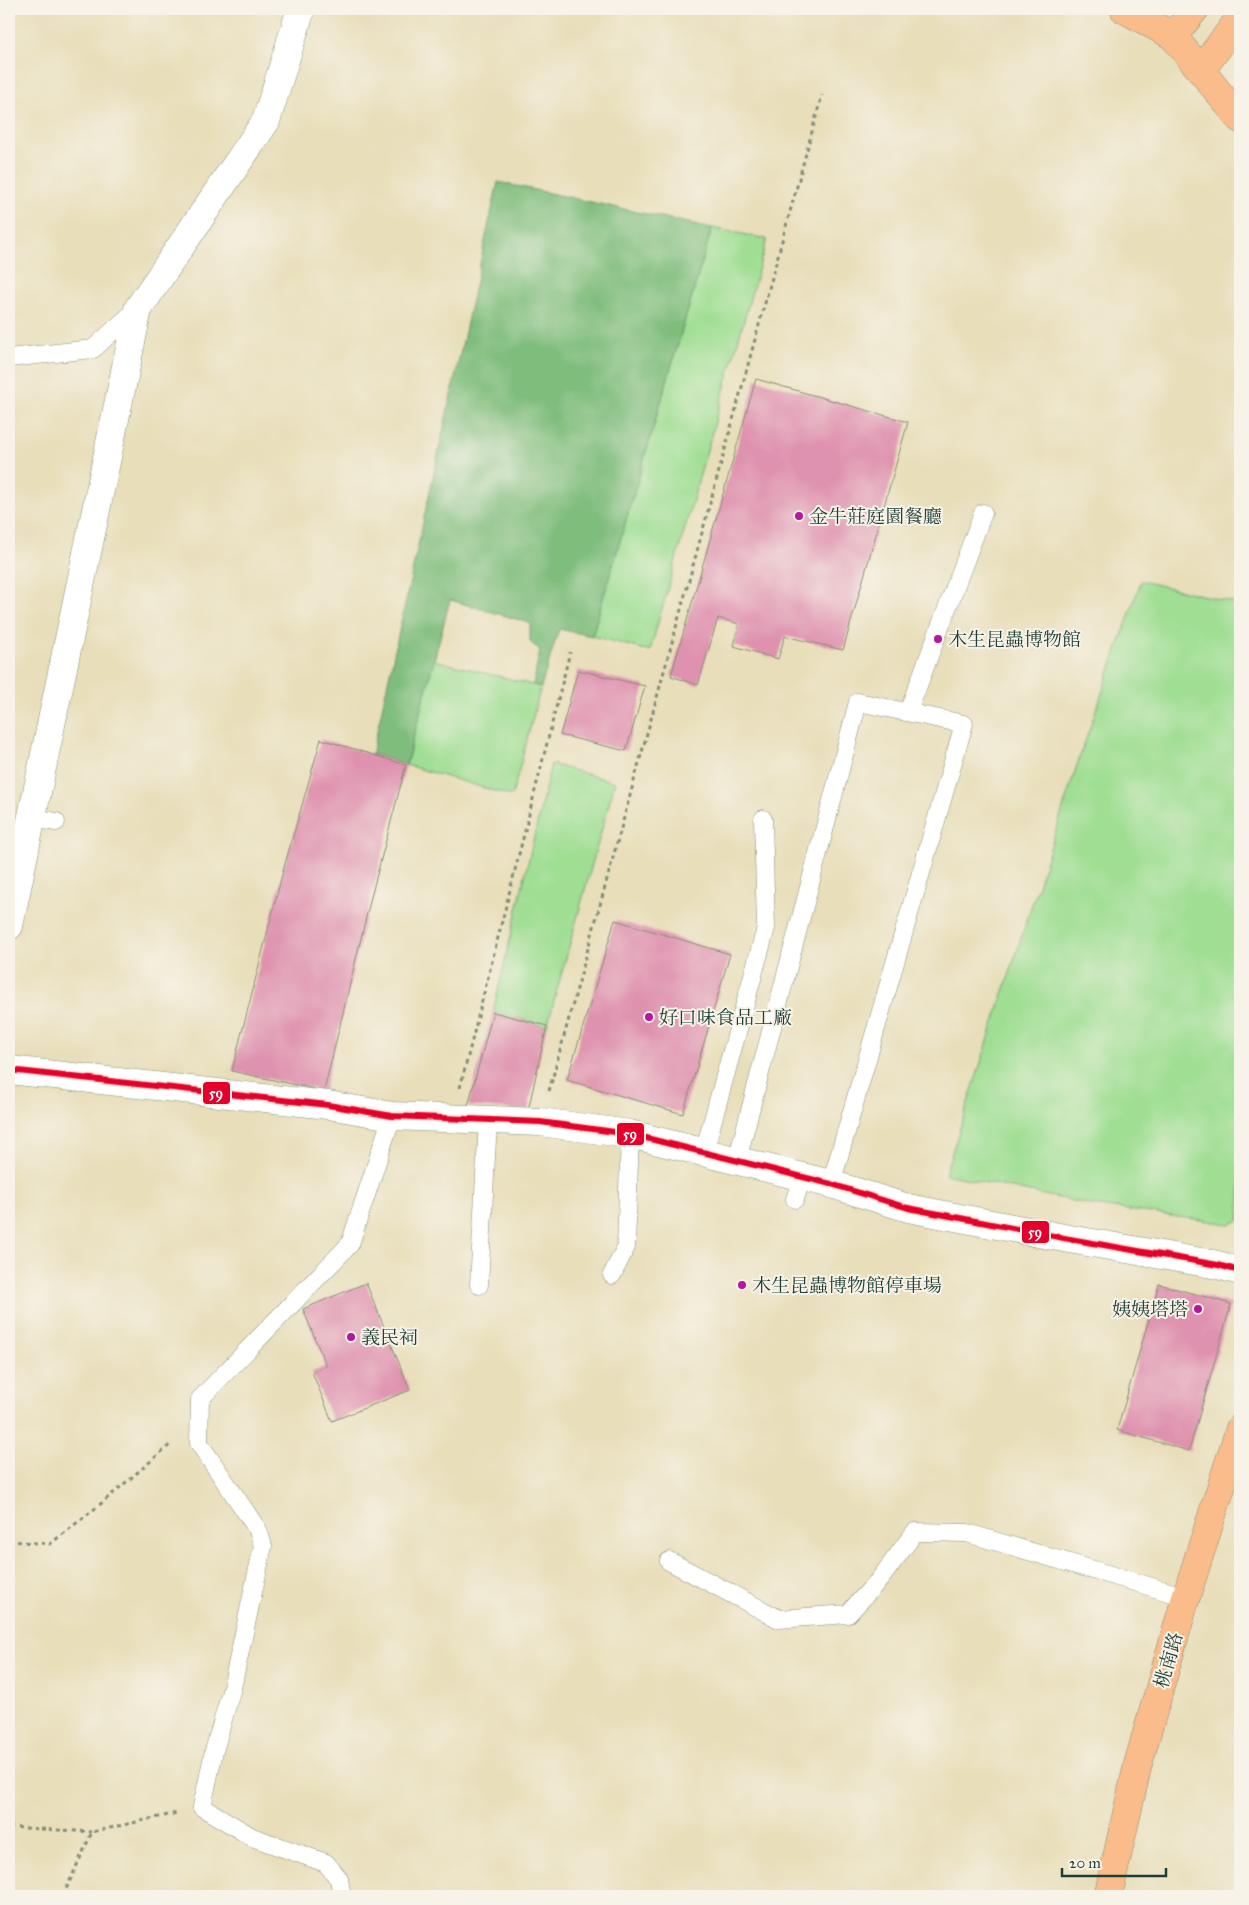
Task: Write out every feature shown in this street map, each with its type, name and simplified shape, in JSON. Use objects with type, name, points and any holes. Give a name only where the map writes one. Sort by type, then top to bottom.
[{"type":"main road","points":[[1124,9],[1174,36],[1240,119]]},
{"type":"main road","points":[[1174,36],[1195,9]]},
{"type":"main road","points":[[1201,70],[1234,20]]},
{"type":"main road","name":"桃南路","points":[[1108,1896],[1138,1764],[1186,1597],[1240,1428]]},
{"type":"street","points":[[9,926],[43,820],[138,309],[266,121],[301,9]]},
{"type":"street","points":[[9,1070],[328,1105],[392,1116],[540,1122],[630,1134],[737,1160],[799,1188],[831,1184],[908,1208],[1064,1238],[1199,1261],[1240,1271]]},
{"type":"lane","points":[[9,358],[93,349],[138,309]]},
{"type":"lane","points":[[908,712],[983,513]]},
{"type":"lane","points":[[737,1160],[858,702],[964,724],[831,1184]]},
{"type":"lane","points":[[704,1152],[766,928],[763,819]]},
{"type":"lane","points":[[342,1896],[339,1879],[326,1863],[252,1837],[202,1807],[214,1751],[232,1688],[263,1546],[258,1530],[200,1443],[200,1400],[350,1244],[392,1116]]},
{"type":"lane","points":[[479,1285],[488,1121]]},
{"type":"lane","points":[[612,1275],[626,1247],[630,1134]]},
{"type":"lane","points":[[669,1561],[780,1619],[848,1614],[880,1579],[915,1532],[967,1533],[1186,1597]]},
{"type":"path","points":[[540,1122],[822,95]]},
{"type":"path","points":[[452,1119],[570,652]]},
{"type":"path","points":[[9,1541],[50,1544],[98,1507],[199,1421]]},
{"type":"path","points":[[9,1827],[92,1832],[202,1807]]},
{"type":"path","points":[[63,1896],[92,1832]]},
{"type":"green space","points":[[498,182],[712,228],[592,636],[559,629],[541,687],[533,685],[540,650],[530,642],[530,623],[450,600],[406,765],[372,754]]},
{"type":"green space","points":[[712,228],[767,239],[650,651],[592,636]]},
{"type":"green space","points":[[1141,581],[1240,604],[1240,1220],[1229,1224],[1092,1205],[945,1174],[1078,762]]},
{"type":"green space","points":[[434,660],[541,687],[512,796],[406,765]]},
{"type":"green space","points":[[551,764],[615,782],[547,1026],[493,1012]]},
{"type":"building","name":"金牛莊庭園餐廳","points":[[756,379],[908,422],[843,650],[785,636],[778,659],[734,646],[739,624],[718,618],[698,685],[671,676]]},
{"type":"building","points":[[578,670],[645,686],[626,751],[560,735]]},
{"type":"building","points":[[321,739],[406,765],[371,897],[324,1091],[232,1071],[283,871]]},
{"type":"building","name":"好口味食品工廠","points":[[615,920],[730,954],[683,1114],[567,1080]]},
{"type":"building","points":[[493,1012],[547,1026],[528,1111],[468,1106]]},
{"type":"building","name":"義民祠","points":[[366,1283],[410,1390],[332,1421],[312,1372],[326,1366],[303,1309]]},
{"type":"building","points":[[1159,1284],[1231,1304],[1189,1451],[1117,1430]]},
{"type":"transit line","name":"59","points":[[9,1070],[328,1105],[392,1116],[540,1122],[630,1134],[831,1184],[908,1208],[1218,1265],[1240,1271]]},
{"type":"place","name":"金牛莊庭園餐廳","points":[[799,516]]},
{"type":"place","name":"木生昆蟲博物館","points":[[938,639]]},
{"type":"place","name":"好口味食品工廠","points":[[649,1017]]},
{"type":"place","name":"木生昆蟲博物館停車場","points":[[742,1285]]},
{"type":"place","name":"姨姨塔塔","points":[[1198,1309]]},
{"type":"place","name":"義民祠","points":[[351,1337]]}]
